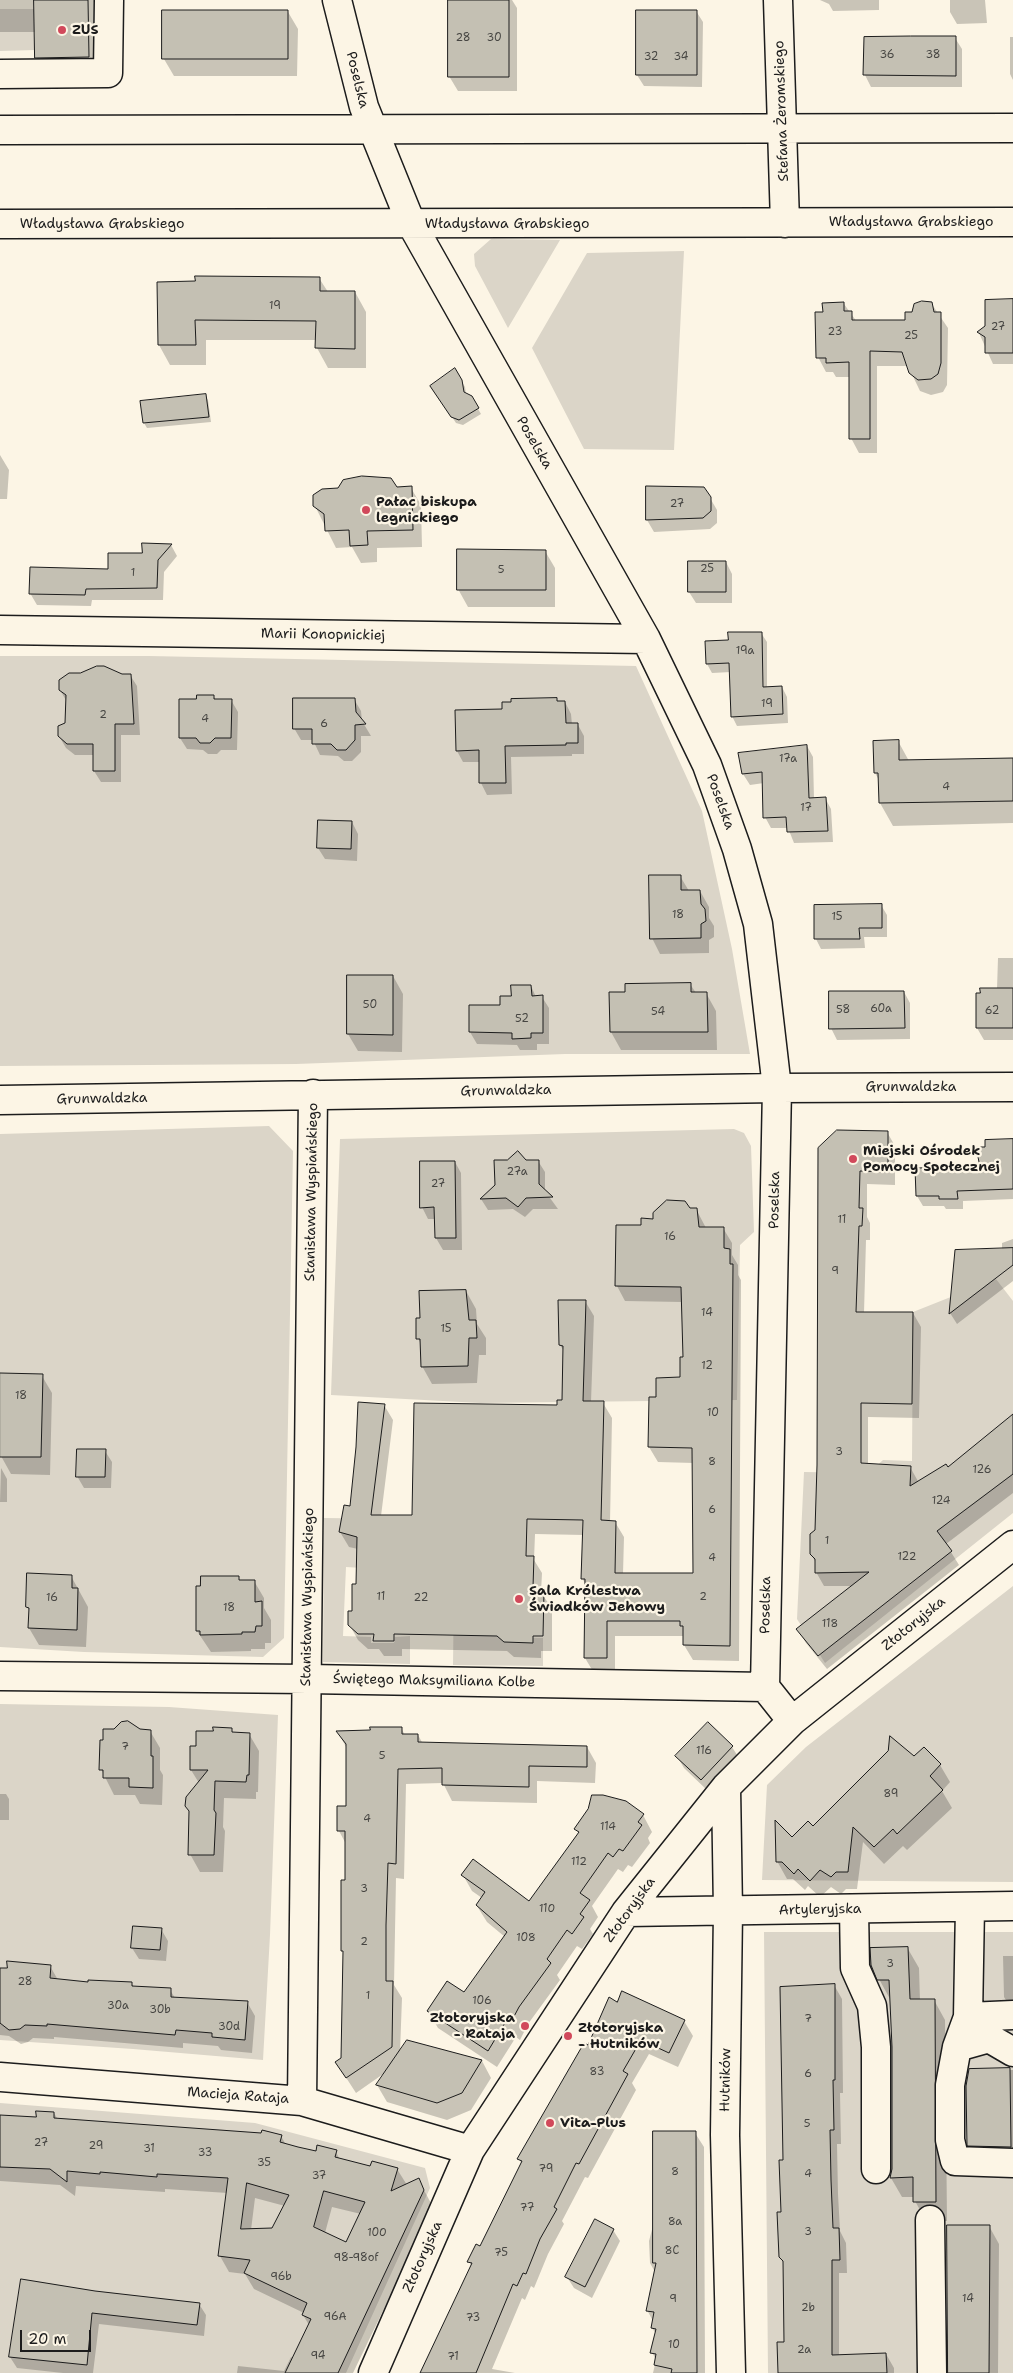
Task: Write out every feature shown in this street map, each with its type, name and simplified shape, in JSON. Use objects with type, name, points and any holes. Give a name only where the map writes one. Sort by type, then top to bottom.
[{"type":"street","points":[[0,74],[108,73],[109,0]]},
{"type":"street","name":"Poselska","points":[[338,0],[364,108],[410,223],[646,639],[707,765],[740,859],[758,924],[777,1088],[765,1687]]},
{"type":"street","name":"Stefana Żeromskiego","points":[[778,0],[785,223]]},
{"type":"street","points":[[0,130],[1013,128]]},
{"type":"street","name":"Władysława Grabskiego","points":[[0,224],[1013,222]]},
{"type":"street","name":"Marii Konopnickiej","points":[[0,630],[646,639]]},
{"type":"street","name":"Grunwaldzka","points":[[0,1100],[777,1088],[1013,1087]]},
{"type":"street","name":"Stanisława Wyspiańskiego","points":[[302,2101],[313,1094]]},
{"type":"street","name":"Złotoryjska","points":[[373,2373],[470,2150],[626,1912],[726,1787],[792,1721],[1013,1545]]},
{"type":"street","name":"Świętego Maksymiliana Kolbe","points":[[0,1676],[308,1678],[765,1687]]},
{"type":"street","points":[[765,1687],[792,1721]]},
{"type":"street","name":"Hutników","points":[[726,1787],[728,1911],[726,2135],[731,2373]]},
{"type":"street","name":"Artyleryjska","points":[[626,1912],[1013,1906]]},
{"type":"street","points":[[970,1907],[968,2017],[957,2047],[950,2085],[950,2140],[955,2161],[1013,2163]]},
{"type":"street","points":[[854,1909],[855,1968],[872,2006],[876,2047],[876,2169]]},
{"type":"street","points":[[968,2017],[1013,2015]]},
{"type":"street","points":[[957,2047],[989,2038],[1013,2052]]},
{"type":"street","name":"Macieja Rataja","points":[[0,2077],[302,2101],[470,2150]]},
{"type":"street","points":[[930,2220],[932,2373]]},
{"type":"shaded area","points":[[0,9],[34,9],[35,50],[0,51]]},
{"type":"shaded area","points":[[491,239],[560,240],[508,328],[475,266],[474,254]]},
{"type":"shaded area","points":[[684,251],[674,450],[584,449],[532,348],[587,253]]},
{"type":"shaded area","points":[[0,656],[149,656],[636,666],[702,811],[732,949],[750,1054],[565,1054],[296,1064],[0,1066]]},
{"type":"shaded area","points":[[269,1126],[293,1151],[284,1638],[263,1657],[84,1652],[0,1647],[0,1134]]},
{"type":"shaded area","points":[[734,1129],[744,1133],[751,1146],[754,1232],[740,1245],[737,1400],[480,1403],[331,1395],[340,1139]]},
{"type":"shaded area","points":[[996,1279],[1013,1301],[1013,1513],[825,1663],[797,1619],[804,1472],[869,1473],[883,1460],[912,1461],[913,1312]]},
{"type":"shaded area","points":[[455,1501],[499,1559],[498,1637],[543,1638],[543,1666],[453,1665]]},
{"type":"shaded area","points":[[324,1518],[412,1519],[411,1571],[346,1567],[343,1636],[371,1637],[371,1643],[394,1643],[395,1637],[410,1636],[410,1664],[323,1662]]},
{"type":"shaded area","points":[[1013,1586],[1013,1882],[762,1880],[767,1785],[806,1747]]},
{"type":"shaded area","points":[[0,1704],[169,1707],[278,1715],[270,1935],[263,2060],[0,2040]]},
{"type":"shaded area","points":[[764,1932],[1013,1932],[1013,2373],[768,2373]]},
{"type":"shaded area","points":[[0,2103],[255,2123],[425,2168],[430,2188],[346,2373],[0,2373]]},
{"type":"building","name":"ZUS","points":[[34,0],[88,0],[89,57],[35,58]]},
{"type":"building","points":[[448,0],[509,0],[509,77],[448,77]]},
{"type":"building","points":[[162,10],[288,10],[288,59],[162,59]]},
{"type":"building","points":[[636,10],[697,10],[697,75],[636,75]]},
{"type":"building","points":[[956,36],[956,76],[863,75],[864,37]]},
{"type":"building","points":[[195,276],[320,277],[320,291],[355,291],[355,349],[315,348],[316,321],[195,320],[196,345],[158,345],[157,282],[195,281]]},
{"type":"building","points":[[1013,299],[1013,353],[985,353],[985,337],[977,332],[985,326],[985,300]]},
{"type":"building","points":[[922,301],[932,302],[934,312],[941,312],[941,363],[938,374],[931,379],[918,380],[909,373],[902,352],[870,351],[870,439],[849,439],[849,362],[826,363],[826,358],[816,358],[815,312],[823,312],[822,303],[844,302],[844,311],[852,311],[852,320],[905,320],[905,312],[912,312],[914,304]]},
{"type":"building","points":[[455,368],[462,380],[464,392],[472,396],[479,408],[459,420],[451,417],[430,386]]},
{"type":"building","points":[[206,394],[209,417],[143,423],[140,401]]},
{"type":"building","name":"Pałac biskupa legnickiego","points":[[362,476],[391,478],[397,487],[412,486],[413,530],[367,531],[368,545],[350,546],[349,530],[325,531],[324,514],[313,506],[313,495],[322,489],[338,488],[343,480]]},
{"type":"building","points":[[646,486],[704,487],[711,497],[711,511],[703,518],[646,520]]},
{"type":"building","points":[[142,543],[172,544],[158,560],[157,588],[86,589],[85,595],[29,594],[30,567],[108,569],[108,553],[142,553]]},
{"type":"building","points":[[457,549],[546,550],[546,590],[457,590]]},
{"type":"building","points":[[688,561],[726,561],[726,592],[688,592]]},
{"type":"building","points":[[728,632],[762,632],[763,687],[782,686],[783,714],[731,717],[729,663],[706,664],[705,641],[728,640]]},
{"type":"building","points":[[97,666],[104,666],[122,674],[131,674],[134,724],[115,724],[115,771],[93,771],[93,744],[67,744],[58,736],[58,726],[65,723],[66,695],[59,690],[59,680],[69,673],[80,673]]},
{"type":"building","points":[[197,695],[214,695],[214,699],[232,699],[231,738],[215,738],[210,743],[200,743],[196,738],[179,738],[179,699],[196,699]]},
{"type":"building","points":[[293,698],[355,698],[356,712],[366,724],[355,725],[355,740],[346,750],[337,750],[331,744],[312,744],[312,729],[293,729]]},
{"type":"building","points":[[557,698],[557,701],[565,701],[566,723],[578,723],[578,743],[566,743],[566,745],[505,746],[506,783],[479,783],[479,750],[456,751],[455,710],[502,709],[502,702],[511,702],[511,699]]},
{"type":"building","points":[[899,740],[899,760],[1013,758],[1013,801],[879,803],[878,773],[874,773],[873,741]]},
{"type":"building","points":[[807,745],[809,798],[826,797],[828,831],[787,832],[786,817],[763,818],[762,772],[742,774],[738,753]]},
{"type":"building","points":[[318,820],[352,821],[351,849],[317,848]]},
{"type":"building","points":[[649,875],[681,875],[681,890],[700,890],[701,904],[705,909],[706,921],[701,924],[701,938],[650,939]]},
{"type":"building","points":[[882,904],[882,928],[859,928],[860,939],[814,939],[814,905]]},
{"type":"building","points":[[347,975],[393,975],[393,1035],[347,1034]]},
{"type":"building","points":[[691,983],[691,992],[707,992],[708,1032],[610,1032],[609,992],[625,992],[625,984]]},
{"type":"building","points":[[511,985],[531,985],[532,996],[543,995],[543,1033],[531,1033],[531,1038],[512,1039],[512,1033],[469,1032],[469,1005],[500,1005],[500,996],[511,996]]},
{"type":"building","points":[[980,988],[1013,988],[1013,1028],[976,1028],[976,993],[980,993]]},
{"type":"building","points":[[829,991],[904,991],[905,1028],[829,1029]]},
{"type":"building","points":[[837,1130],[888,1131],[888,1172],[860,1171],[859,1208],[863,1208],[862,1226],[859,1226],[856,1312],[913,1312],[912,1404],[861,1403],[861,1463],[911,1466],[910,1486],[946,1464],[948,1467],[1013,1414],[1013,1474],[937,1531],[952,1551],[818,1656],[796,1629],[869,1572],[815,1573],[815,1559],[810,1554],[810,1534],[815,1530],[817,1465],[818,1148]]},
{"type":"building","points":[[1013,1139],[1013,1189],[957,1191],[958,1199],[939,1199],[939,1196],[916,1196],[915,1168],[980,1167],[976,1147],[985,1147],[985,1140]]},
{"type":"building","points":[[518,1151],[526,1160],[539,1160],[539,1184],[553,1197],[526,1198],[518,1207],[506,1198],[480,1199],[495,1185],[494,1160],[507,1160]]},
{"type":"building","points":[[420,1161],[455,1161],[456,1238],[435,1238],[434,1207],[420,1208]]},
{"type":"building","points":[[667,1200],[685,1201],[690,1208],[697,1208],[699,1227],[724,1227],[724,1248],[730,1249],[730,1264],[733,1264],[730,1646],[683,1645],[683,1626],[680,1626],[680,1621],[607,1621],[607,1658],[584,1658],[585,1579],[581,1579],[583,1520],[527,1519],[526,1556],[534,1556],[533,1587],[536,1587],[536,1591],[544,1591],[543,1636],[533,1636],[533,1643],[504,1642],[497,1636],[394,1634],[394,1641],[373,1641],[374,1634],[358,1634],[348,1625],[348,1611],[352,1611],[352,1584],[356,1584],[357,1537],[339,1532],[344,1505],[350,1506],[358,1402],[385,1404],[371,1515],[412,1515],[414,1403],[557,1405],[557,1400],[562,1400],[563,1346],[559,1345],[558,1300],[586,1300],[583,1401],[604,1401],[601,1520],[616,1521],[615,1573],[693,1573],[692,1448],[648,1447],[649,1397],[656,1397],[656,1378],[680,1377],[680,1357],[683,1357],[681,1287],[615,1286],[616,1225],[641,1225],[641,1218],[653,1219],[653,1213]]},
{"type":"building","points":[[1013,1248],[1013,1265],[949,1314],[955,1250]]},
{"type":"building","points":[[466,1290],[469,1320],[476,1320],[477,1338],[469,1338],[468,1366],[421,1367],[420,1339],[416,1339],[416,1318],[420,1318],[419,1291]]},
{"type":"building","points":[[0,1373],[43,1374],[41,1457],[0,1457]]},
{"type":"building","points":[[77,1449],[106,1449],[105,1477],[76,1477]]},
{"type":"building","points":[[27,1573],[72,1575],[72,1588],[78,1588],[77,1630],[28,1628],[29,1608],[26,1607]]},
{"type":"building","points":[[201,1576],[239,1576],[239,1580],[255,1580],[255,1602],[262,1601],[262,1626],[256,1626],[255,1632],[242,1632],[242,1634],[200,1635],[200,1631],[196,1631],[196,1586],[200,1586]]},
{"type":"building","points":[[128,1721],[140,1729],[151,1730],[153,1788],[129,1787],[129,1778],[103,1778],[103,1770],[99,1770],[100,1740],[103,1740],[103,1729],[114,1729],[121,1722]]},
{"type":"building","points":[[708,1722],[733,1746],[701,1780],[675,1756]]},
{"type":"building","points":[[213,1727],[232,1728],[232,1732],[250,1733],[249,1775],[247,1775],[246,1782],[215,1781],[214,1855],[188,1855],[189,1811],[185,1806],[186,1797],[208,1770],[190,1770],[190,1746],[196,1746],[196,1731],[213,1731]]},
{"type":"building","points":[[370,1727],[402,1727],[402,1734],[418,1734],[418,1742],[587,1746],[587,1767],[529,1766],[529,1787],[442,1785],[442,1768],[398,1769],[396,1864],[388,1863],[386,1925],[386,1981],[393,1981],[392,2047],[346,2078],[335,2062],[341,2058],[343,1951],[341,1951],[341,1880],[345,1880],[345,1831],[337,1831],[337,1806],[346,1806],[346,1744],[336,1731],[370,1730]]},
{"type":"building","points":[[890,1736],[914,1756],[924,1747],[941,1764],[930,1776],[943,1790],[897,1834],[893,1829],[874,1847],[853,1827],[848,1872],[836,1872],[831,1877],[820,1870],[810,1881],[798,1869],[794,1874],[782,1862],[776,1862],[775,1820],[792,1837],[808,1821],[813,1826],[888,1751]]},
{"type":"building","points":[[592,1795],[603,1795],[626,1801],[644,1814],[638,1822],[642,1825],[623,1851],[619,1849],[613,1857],[608,1853],[580,1893],[590,1900],[580,1914],[584,1917],[572,1934],[567,1930],[547,1959],[551,1963],[519,2007],[510,2024],[506,2021],[488,2051],[427,2011],[447,1981],[464,1992],[507,1932],[476,1905],[485,1892],[461,1875],[473,1859],[529,1901],[579,1832],[574,1829],[588,1809]]},
{"type":"building","points":[[133,1926],[162,1928],[160,1950],[131,1948]]},
{"type":"building","points":[[908,1947],[910,1999],[935,1999],[936,2202],[913,2202],[913,2177],[890,2178],[892,2169],[892,2047],[889,1980],[877,1980],[871,1965],[870,1948]]},
{"type":"building","points":[[7,1961],[51,1965],[50,1978],[88,1982],[88,1980],[132,1982],[132,1986],[171,1988],[171,1997],[248,2001],[245,2040],[212,2037],[212,2033],[176,2030],[175,2035],[47,2024],[47,2026],[25,2025],[20,2029],[9,2030],[0,2023],[0,1968],[7,1968]]},
{"type":"building","points":[[835,1984],[834,2130],[830,2130],[833,2228],[839,2228],[840,2260],[832,2260],[832,2355],[886,2353],[887,2373],[778,2373],[777,2342],[784,2342],[783,2261],[779,2257],[777,2212],[781,2212],[779,2160],[783,2160],[780,1987]]},
{"type":"building","points":[[622,1991],[685,2020],[669,2053],[641,2040],[623,2071],[628,2074],[579,2164],[576,2163],[554,2207],[557,2209],[540,2239],[526,2274],[523,2273],[517,2286],[513,2284],[476,2373],[420,2373],[472,2263],[467,2262],[476,2244],[480,2246],[522,2161],[517,2159],[584,2043],[588,2045],[609,1997],[617,2002]]},
{"type":"building","points":[[407,2040],[482,2060],[462,2093],[437,2103],[376,2085]]},
{"type":"building","points":[[1010,2068],[1011,2147],[967,2146],[966,2086],[969,2069]]},
{"type":"building","points":[[36,2111],[54,2112],[54,2118],[261,2133],[262,2130],[282,2135],[280,2142],[316,2151],[317,2145],[337,2150],[335,2157],[370,2166],[372,2161],[398,2168],[391,2191],[419,2178],[424,2190],[338,2373],[285,2373],[311,2319],[302,2315],[307,2303],[244,2273],[250,2260],[218,2256],[228,2178],[157,2174],[157,2177],[67,2171],[67,2182],[50,2169],[0,2167],[0,2115],[36,2117]],"holes":[[[247,2183],[289,2195],[272,2228],[241,2229]],[[324,2191],[365,2202],[346,2242],[314,2227]]]},
{"type":"building","points":[[653,2131],[696,2131],[697,2373],[671,2373],[672,2369],[654,2365],[656,2354],[650,2353],[656,2329],[651,2328],[654,2312],[646,2311],[656,2263],[653,2263]]},
{"type":"building","points":[[595,2219],[614,2229],[585,2287],[565,2277]]},
{"type":"building","points":[[947,2225],[990,2225],[989,2373],[948,2373]]},
{"type":"building","points":[[21,2279],[95,2291],[200,2303],[197,2325],[92,2313],[87,2365],[9,2357]]},
{"type":"place","name":"ZUS","points":[[62,30]]},
{"type":"place","name":"Pałac biskupa legnickiego","points":[[366,510]]},
{"type":"place","name":"Miejski Ośrodek Pomocy Społecznej","points":[[853,1159]]},
{"type":"place","name":"Sala Królestwa Świadków Jehowy","points":[[519,1599]]},
{"type":"place","name":"Złotoryjska - Rataja","points":[[525,2026]]},
{"type":"place","name":"Złotoryjska - Hutników","points":[[568,2036]]},
{"type":"place","name":"Vita-Plus","points":[[550,2123]]}]
